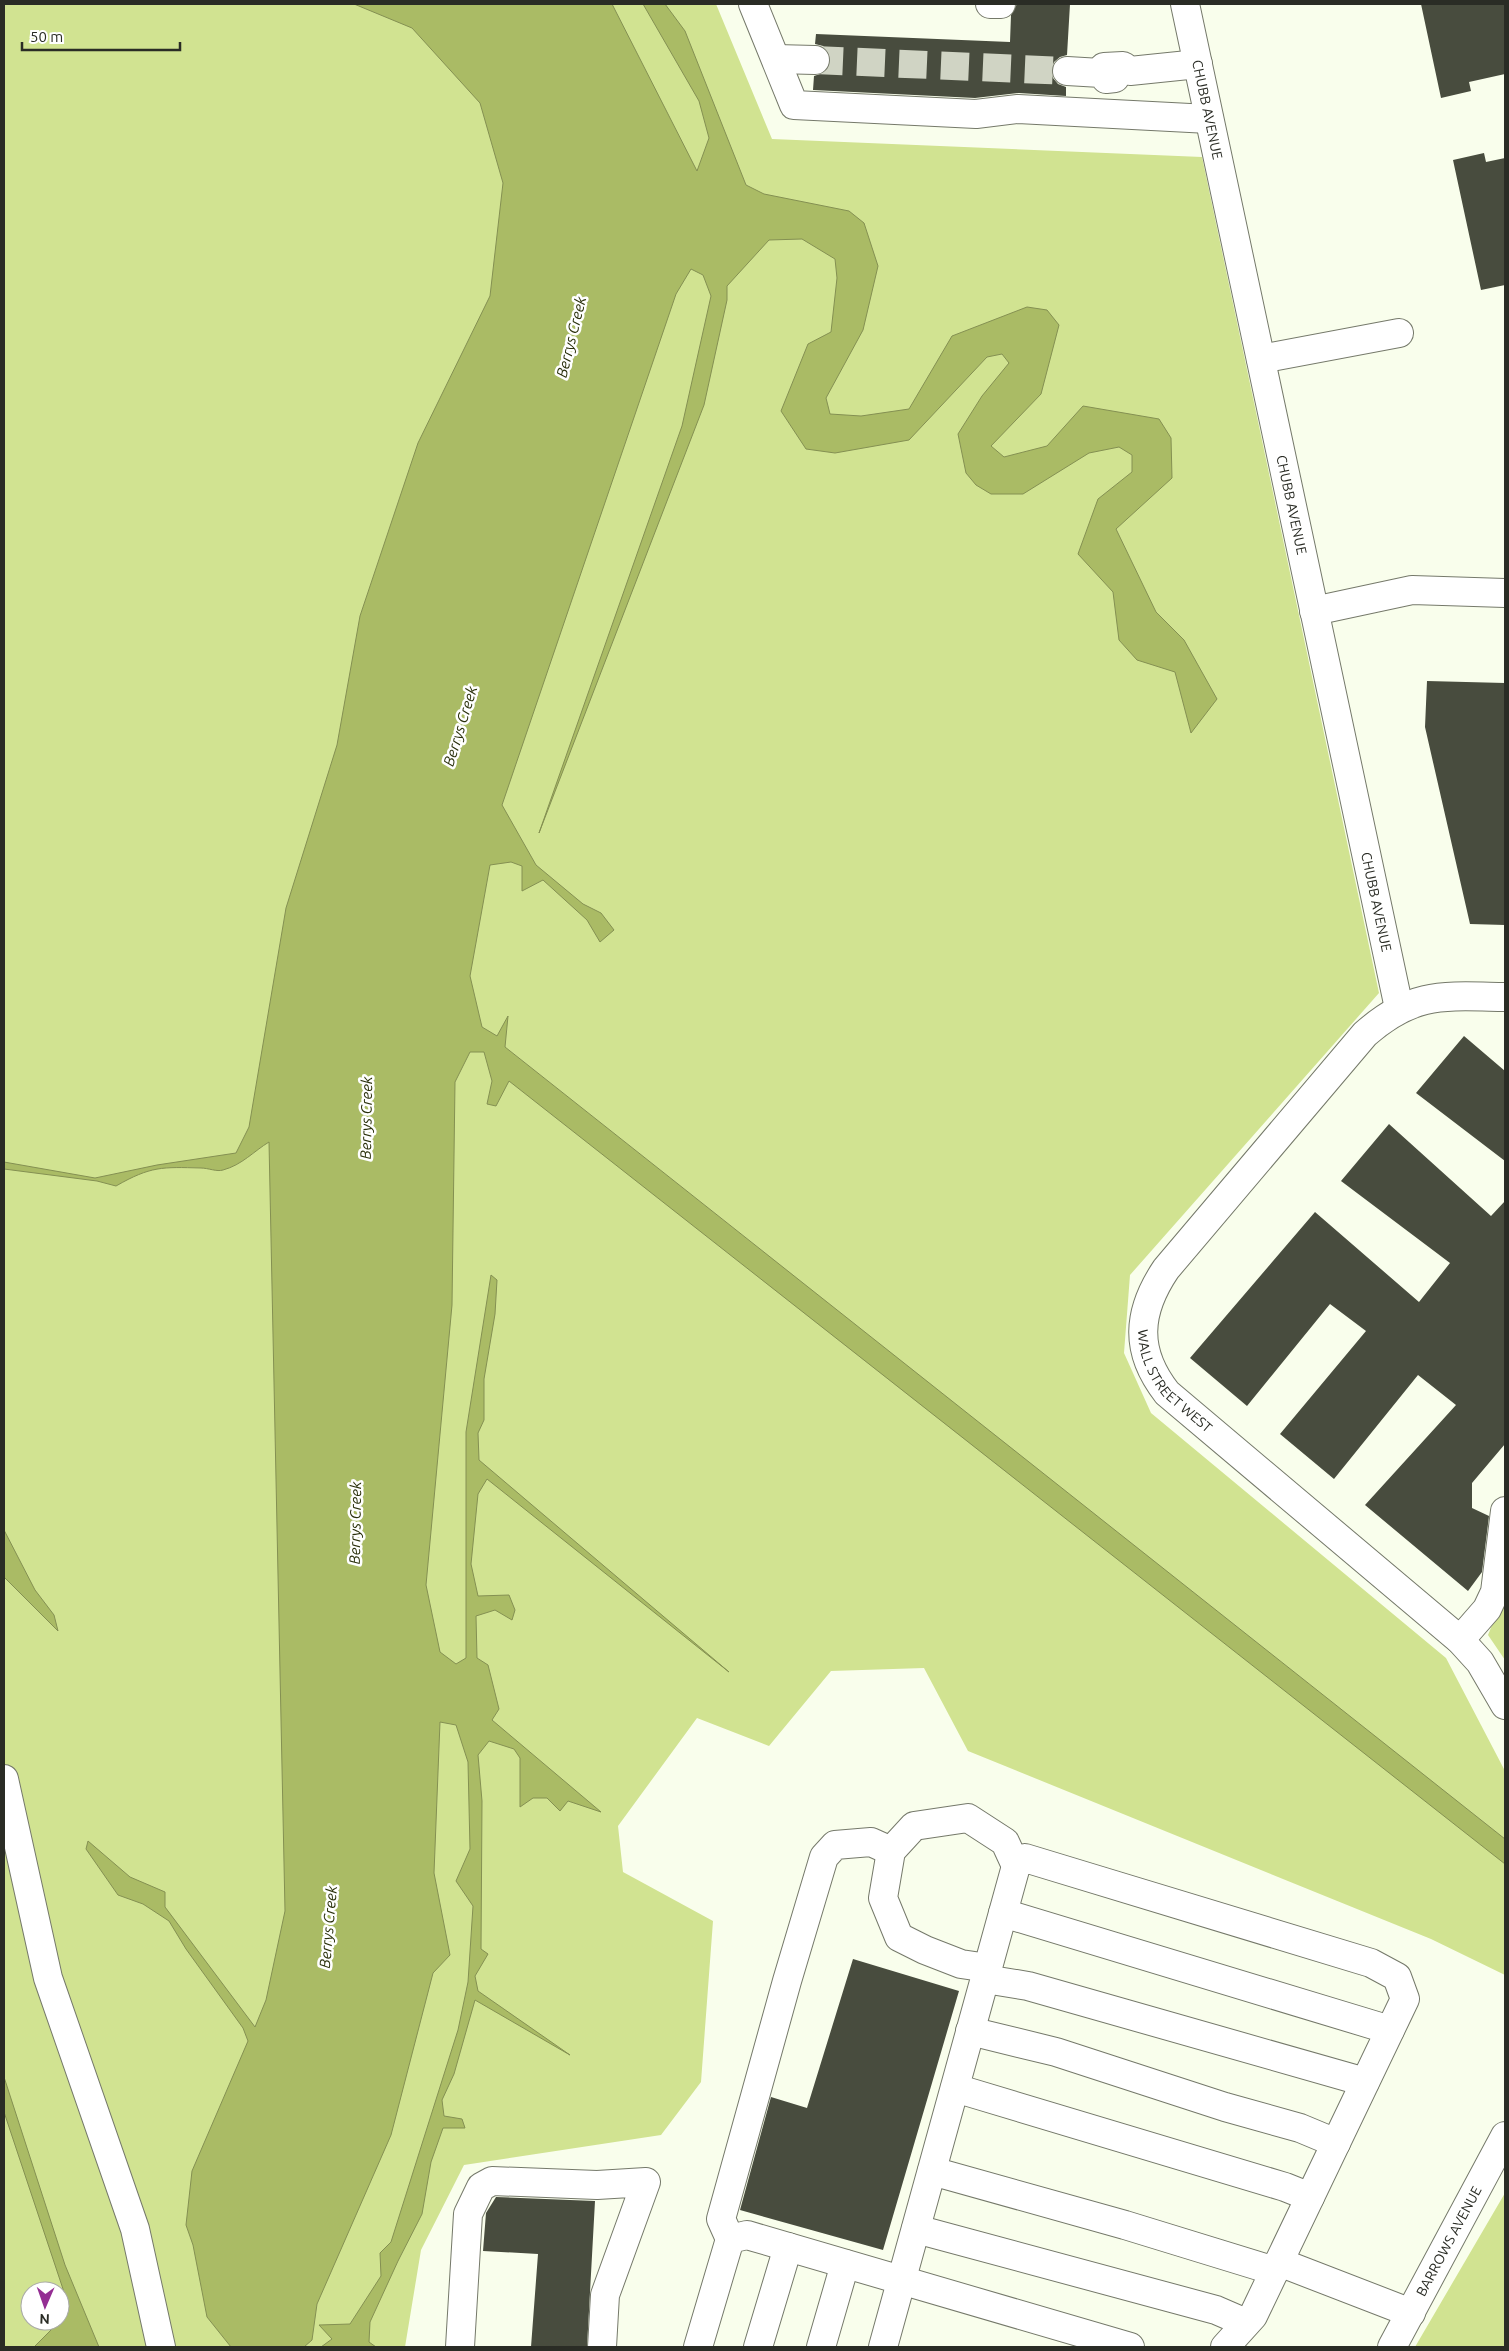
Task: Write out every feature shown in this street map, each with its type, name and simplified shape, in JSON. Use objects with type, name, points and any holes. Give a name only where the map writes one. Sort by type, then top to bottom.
[{"type":"street","points":[[753,4],[794,105],[976,114],[1018,109],[1209,119]]},
{"type":"street","points":[[990,4],[1001,4]]},
{"type":"street","name":"CHUBB AVENUE","points":[[1185,4],[1399,1008]]},
{"type":"street","points":[[776,59],[815,60]]},
{"type":"street","points":[[1067,71],[1101,73],[1106,79],[1124,78],[1130,71],[1198,64]]},
{"type":"street","points":[[1261,359],[1398,333]]},
{"type":"street","points":[[1314,611],[1412,590],[1505,593]]},
{"type":"street","name":"WALL STREET WEST","points":[[1505,997],[1436,997],[1399,1008],[1375,1024],[1355,1044],[1173,1260],[1158,1281],[1146,1304],[1144,1316],[1144,1341],[1149,1366],[1156,1379],[1173,1399],[1460,1640],[1480,1662],[1505,1704]]},
{"type":"street","points":[[1460,1640],[1487,1608],[1496,1592],[1505,1511]]},
{"type":"street","points":[[4,1779],[48,1978],[135,2229],[161,2347]]},
{"type":"street","points":[[1016,1866],[1005,1842],[968,1818],[914,1826],[891,1851],[883,1898],[899,1937],[925,1950],[986,1974],[1365,2082]]},
{"type":"street","points":[[698,2347],[730,2239],[722,2219],[784,1990],[824,1857],[835,1845],[871,1842],[891,1851]]},
{"type":"street","points":[[888,2346],[901,2282],[1016,1866],[1026,1858],[1371,1963],[1397,1977],[1405,1999],[1253,2316],[1224,2347]]},
{"type":"street","points":[[1003,1913],[1390,2030]]},
{"type":"street","points":[[970,2031],[1056,2052],[1225,2107],[1300,2128],[1336,2143]]},
{"type":"street","points":[[955,2088],[1276,2184],[1310,2197]]},
{"type":"street","name":"BARROWS AVENUE","points":[[1392,2347],[1505,2136]]},
{"type":"street","points":[[932,2171],[1277,2267],[1411,2313]]},
{"type":"street","points":[[460,2347],[468,2214],[481,2187],[492,2181],[597,2185],[646,2182],[605,2295],[602,2347]]},
{"type":"street","points":[[916,2229],[1216,2310],[1246,2324]]},
{"type":"street","points":[[730,2239],[748,2235],[901,2282],[1130,2347]]},
{"type":"street","points":[[758,2347],[788,2247]]},
{"type":"street","points":[[821,2347],[845,2264]]},
{"type":"shaded area","points":[[4,4],[716,4],[772,139],[1202,157],[1379,993],[1130,1275],[1124,1353],[1151,1413],[1446,1658],[1505,1771],[1505,1975],[1431,1939],[968,1751],[924,1668],[831,1671],[769,1746],[697,1718],[618,1826],[623,1872],[713,1921],[701,2082],[661,2135],[464,2165],[421,2250],[405,2347],[4,2347]]},
{"type":"shaded area","points":[[1505,1593],[1505,1660],[1488,1635]]},
{"type":"shaded area","points":[[1505,2193],[1505,2347],[1415,2347]]},
{"type":"water","name":"Berrys Creek","points":[[354,4],[612,4],[697,171],[709,138],[699,101],[643,4],[665,4],[685,31],[746,185],[764,194],[849,211],[864,223],[878,266],[863,330],[826,398],[830,414],[861,416],[909,409],[952,336],[1027,307],[1047,310],[1059,325],[1041,394],[991,446],[1004,457],[1047,446],[1083,406],[1159,419],[1171,438],[1172,478],[1116,529],[1156,612],[1184,640],[1217,699],[1191,733],[1175,672],[1137,660],[1119,640],[1113,592],[1078,554],[1098,499],[1132,472],[1132,455],[1119,447],[1089,453],[1023,494],[991,494],[976,485],[966,473],[958,434],[982,396],[1009,363],[1002,354],[987,357],[909,440],[835,453],[806,449],[781,411],[808,344],[831,332],[837,278],[835,259],[802,239],[769,240],[727,286],[727,300],[704,405],[539,833],[682,426],[711,296],[703,275],[691,269],[676,294],[502,805],[536,865],[583,904],[601,913],[614,930],[600,942],[587,920],[543,880],[522,891],[522,866],[511,862],[490,865],[470,976],[482,1027],[497,1036],[508,1016],[505,1047],[1505,1839],[1505,1864],[509,1081],[496,1106],[487,1104],[492,1081],[484,1052],[470,1052],[455,1082],[452,1305],[426,1585],[440,1652],[456,1664],[466,1658],[466,1432],[491,1275],[497,1280],[495,1314],[484,1379],[484,1420],[478,1433],[479,1460],[729,1672],[487,1479],[478,1494],[471,1564],[478,1596],[509,1595],[515,1610],[512,1620],[495,1610],[476,1616],[477,1658],[488,1665],[499,1709],[492,1720],[601,1812],[568,1801],[560,1811],[547,1798],[533,1798],[520,1807],[520,1758],[514,1749],[489,1741],[478,1755],[482,1801],[481,1949],[488,1954],[475,1976],[478,1991],[570,2055],[475,2000],[454,2074],[442,2100],[444,2116],[462,2119],[465,2128],[443,2128],[431,2162],[422,2214],[370,2322],[369,2342],[376,2347],[321,2347],[332,2339],[319,2325],[350,2324],[381,2276],[380,2253],[391,2242],[458,2030],[468,1982],[473,1906],[456,1881],[470,1849],[468,1762],[456,1725],[440,1722],[434,1873],[450,1955],[433,1973],[391,2135],[317,2304],[312,2340],[304,2347],[231,2347],[207,2317],[193,2245],[186,2225],[192,2171],[248,2041],[243,2028],[186,1949],[169,1921],[143,1904],[118,1895],[86,1849],[88,1841],[130,1877],[165,1892],[165,1907],[255,2027],[266,2000],[285,1911],[269,1142],[230,1168],[218,1171],[204,1168],[157,1169],[128,1179],[116,1186],[97,1181],[4,1169],[4,1162],[95,1178],[157,1165],[236,1153],[249,1127],[286,908],[337,745],[360,616],[418,443],[490,296],[503,183],[480,103],[412,28]]},
{"type":"water","points":[[4,1530],[35,1590],[54,1615],[58,1631],[4,1577]]},
{"type":"water","points":[[4,2077],[65,2265],[99,2347],[34,2347],[50,2331],[70,2331],[70,2281],[60,2281],[4,2112]]},
{"type":"building","points":[[1017,4],[1070,4],[1067,55],[1060,57],[1054,62],[1051,71],[1053,78],[1058,84],[1066,87],[1066,96],[1019,93],[975,98],[813,90],[814,76],[828,69],[831,61],[828,52],[823,46],[815,44],[816,34],[1010,42],[1011,15]]},
{"type":"building","points":[[1421,4],[1505,4],[1505,74],[1469,82],[1471,91],[1441,98]]},
{"type":"building","points":[[1484,153],[1486,162],[1505,158],[1505,285],[1481,290],[1453,160]]},
{"type":"building","points":[[1427,681],[1505,683],[1505,925],[1470,924],[1425,727]]},
{"type":"building","points":[[1464,1036],[1505,1071],[1505,1161],[1416,1093]]},
{"type":"building","points":[[1389,1124],[1491,1216],[1505,1201],[1505,1444],[1472,1483],[1472,1508],[1489,1516],[1482,1572],[1468,1591],[1365,1505],[1456,1405],[1418,1375],[1334,1479],[1280,1434],[1366,1331],[1330,1304],[1247,1406],[1190,1358],[1315,1212],[1419,1302],[1450,1263],[1341,1181]]},
{"type":"building","points":[[853,1959],[959,1991],[883,2250],[740,2210],[771,2097],[807,2108]]},
{"type":"building","points":[[496,2197],[595,2201],[587,2347],[531,2347],[538,2254],[483,2251],[486,2213]]},
{"type":"tunnel","points":[[815,60],[1067,71]]}]
